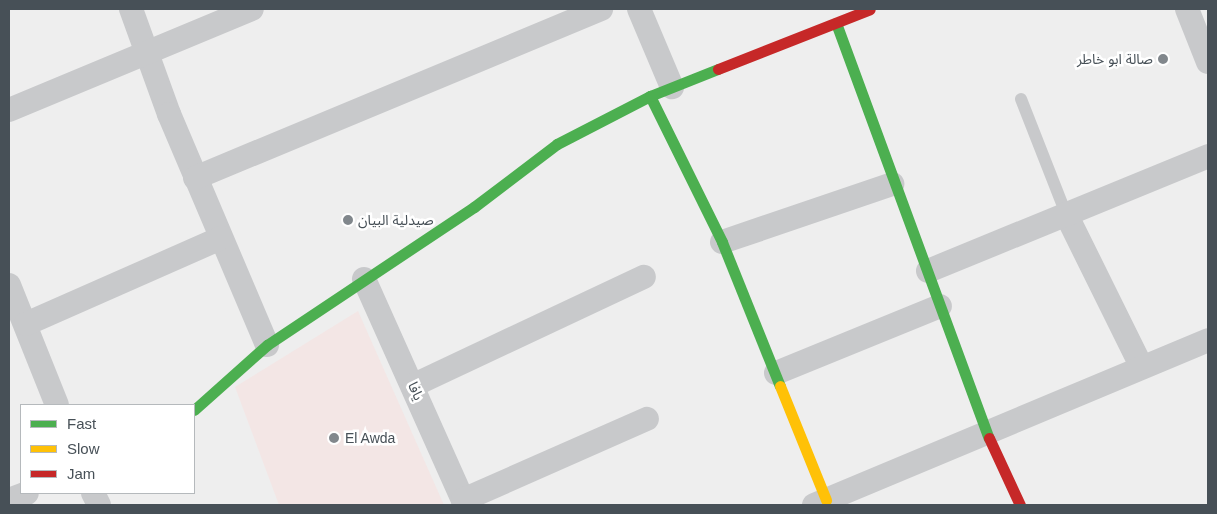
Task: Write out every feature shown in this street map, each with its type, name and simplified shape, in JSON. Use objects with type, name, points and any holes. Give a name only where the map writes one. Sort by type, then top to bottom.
[{"type":"street","points":[[132,9],[195,178],[268,344]]},
{"type":"street","points":[[9,110],[252,9]]},
{"type":"street","points":[[195,178],[600,9]]},
{"type":"street","points":[[639,9],[672,87]]},
{"type":"street","points":[[195,409],[268,344],[474,207],[557,144],[650,96],[870,9]]},
{"type":"street","points":[[1187,9],[1207,54]]},
{"type":"street","points":[[836,22],[892,184],[928,271],[986,431],[1020,505]]},
{"type":"street","points":[[650,96],[722,242],[776,373],[820,503],[986,431],[1208,340]]},
{"type":"street","points":[[928,271],[1208,156]]},
{"type":"street","points":[[722,242],[892,184]]},
{"type":"street","points":[[1066,214],[1141,366]]},
{"type":"street","points":[[26,324],[221,238]]},
{"type":"street","points":[[414,385],[644,277]]},
{"type":"street","name":"يافا","points":[[364,279],[414,385],[464,503]]},
{"type":"street","points":[[9,285],[57,404]]},
{"type":"street","points":[[776,373],[940,306]]},
{"type":"street","points":[[464,503],[647,419]]},
{"type":"street","points":[[9,500],[24,494]]},
{"type":"lane","points":[[1021,99],[1066,214]]},
{"type":"shaded area","name":"El Awda","points":[[358,311],[444,505],[279,505],[235,387]]},
{"type":"traffic: fast","points":[[836,23],[989,438]]},
{"type":"traffic: fast","points":[[195,409],[267,345],[474,207],[557,144],[650,96],[718,69]]},
{"type":"traffic: fast","points":[[650,96],[722,242],[780,386]]},
{"type":"traffic: slow","points":[[780,386],[826,500]]},
{"type":"traffic: jam","points":[[718,69],[870,9]]},
{"type":"traffic: jam","points":[[989,438],[1020,505]]},
{"type":"place","name":"صالة ابو خاطر","points":[[1163,59]]},
{"type":"place","name":"صيدلية البيان","points":[[348,220]]},
{"type":"place","name":"El Awda","points":[[334,438]]}]
